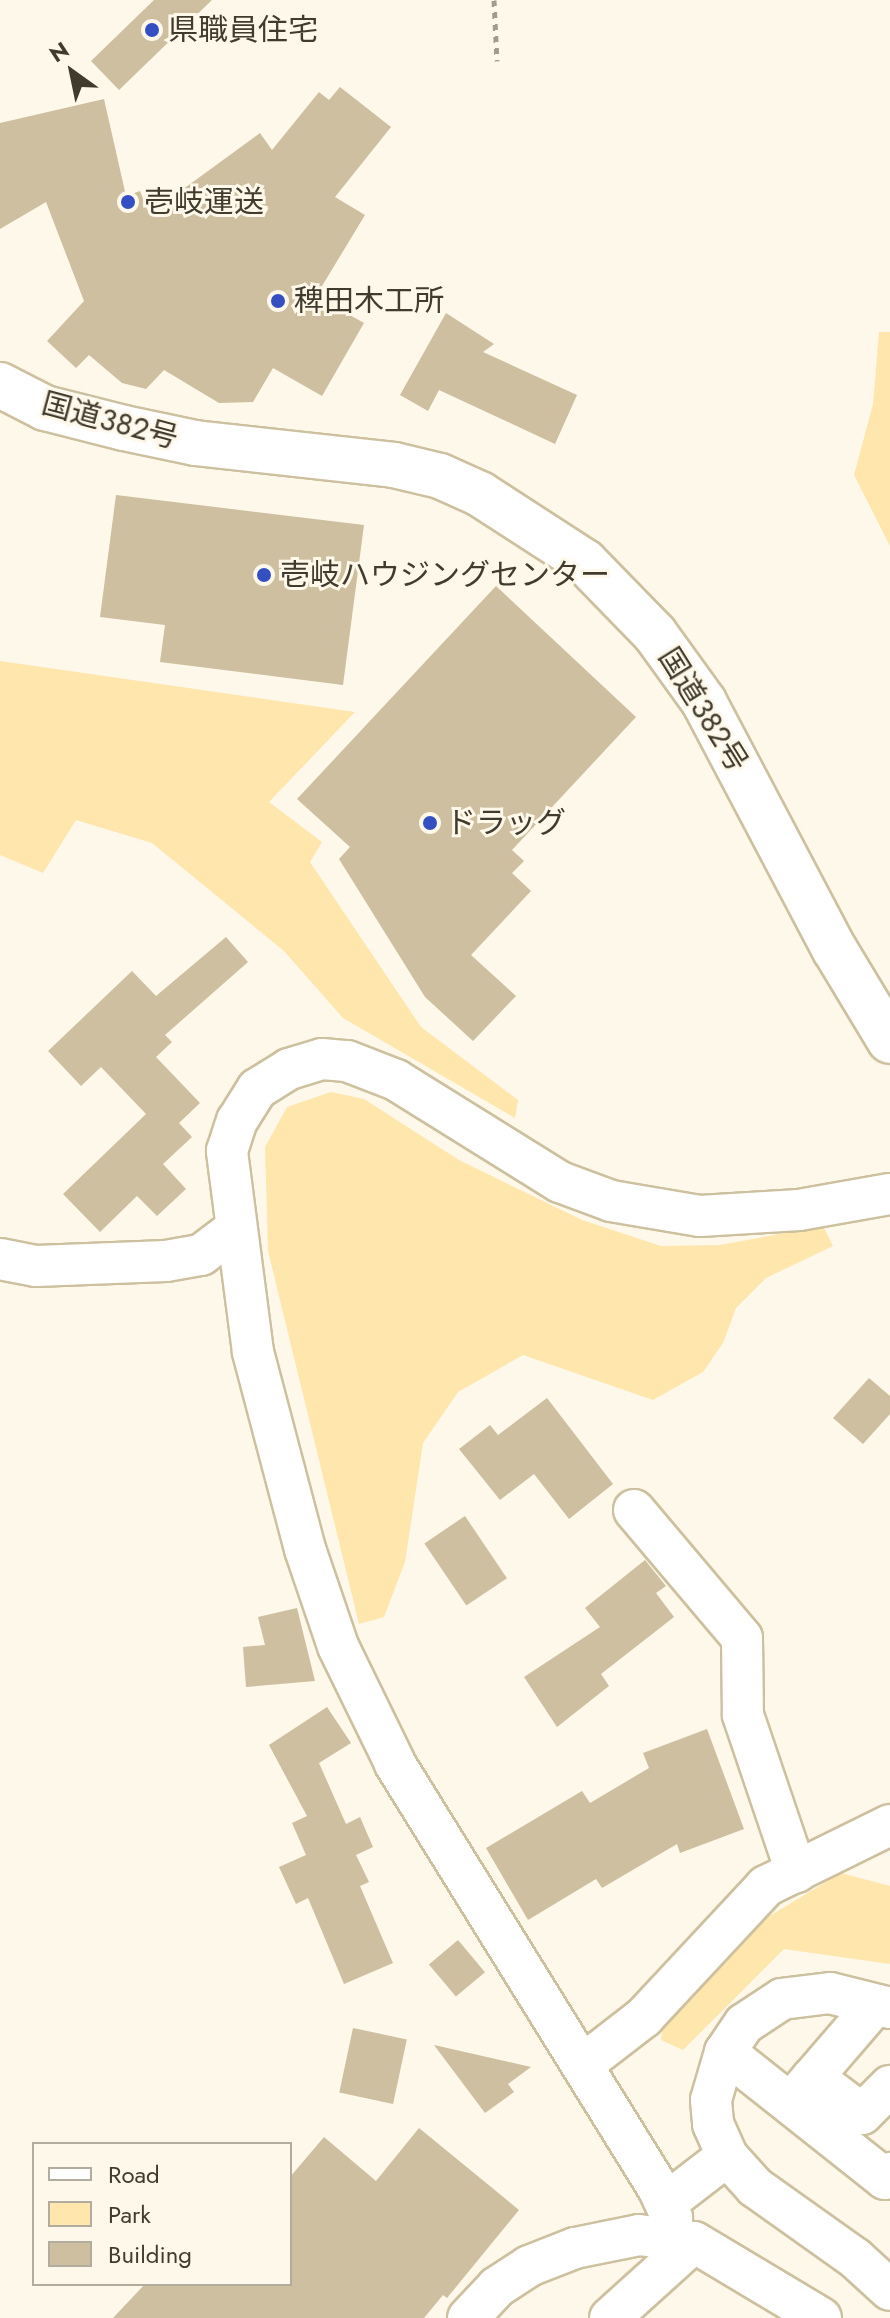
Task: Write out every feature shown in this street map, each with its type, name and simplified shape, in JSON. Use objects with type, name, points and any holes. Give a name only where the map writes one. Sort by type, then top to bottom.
[{"type":"highway","name":"国道382号","points":[[0,385],[45,408],[195,443],[394,465],[440,476],[480,494],[585,562],[678,661],[704,702],[835,950],[890,1041]]},
{"type":"street","points":[[821,2318],[675,2227],[582,2065],[395,1763],[338,1646],[305,1549],[253,1352],[234,1230],[227,1151],[237,1121],[257,1089],[289,1069],[322,1059],[347,1061],[396,1080],[560,1182],[611,1201],[700,1216],[799,1210],[890,1194]]},
{"type":"street","points":[[0,1259],[36,1266],[166,1261],[201,1255],[234,1230]]},
{"type":"street","points":[[634,1510],[742,1638],[743,1715],[796,1872]]},
{"type":"street","points":[[582,2065],[644,2017],[766,1886],[890,1825]]},
{"type":"street","points":[[802,2090],[882,2007],[830,1993],[782,1999],[744,2024],[725,2052],[711,2100],[713,2124],[727,2156],[755,2187],[855,2258],[890,2290]]},
{"type":"street","points":[[725,2052],[802,2090],[862,2114],[890,2086]]},
{"type":"street","points":[[802,2090],[885,2179],[890,2173]]},
{"type":"street","points":[[610,2318],[727,2156]]},
{"type":"street","points":[[468,2318],[497,2287],[529,2266],[613,2237],[675,2227]]},
{"type":"path","points":[[494,0],[497,61]]},
{"type":"green space","points":[[879,332],[890,332],[890,546],[854,475],[873,404]]},
{"type":"green space","points":[[0,661],[355,712],[269,802],[322,842],[310,862],[421,1027],[518,1100],[515,1118],[343,1018],[284,951],[152,843],[76,820],[43,873],[0,855]]},
{"type":"green space","points":[[331,1092],[364,1099],[459,1160],[582,1220],[661,1246],[720,1245],[823,1226],[833,1246],[766,1278],[736,1308],[723,1343],[703,1372],[653,1400],[523,1355],[458,1392],[423,1443],[405,1562],[384,1617],[359,1624],[268,1251],[265,1147],[287,1107]]},
{"type":"green space","points":[[841,1873],[890,1886],[890,1964],[784,1949],[683,2050],[661,2040],[665,2011],[751,1927]]},
{"type":"building","name":"県職員住宅","points":[[154,0],[212,0],[119,90],[91,61]]},
{"type":"building","points":[[340,87],[391,127],[335,197],[365,215],[316,296],[364,323],[322,396],[273,368],[253,402],[219,403],[164,370],[146,389],[122,383],[89,355],[76,368],[47,341],[84,301],[46,202],[0,229],[0,123],[104,99],[126,196],[140,191],[149,214],[260,133],[272,150],[319,92],[329,100]]},
{"type":"building","points":[[446,313],[494,344],[483,352],[577,395],[555,444],[439,390],[428,411],[400,395]]},
{"type":"building","name":"壱岐ハウジングセンター","points":[[116,495],[364,525],[343,685],[160,662],[165,625],[100,617]]},
{"type":"building","name":"ドラッグ","points":[[496,586],[636,717],[512,850],[524,861],[512,873],[531,891],[471,955],[516,996],[473,1041],[425,997],[339,859],[350,847],[297,799]]},
{"type":"building","points":[[226,937],[248,962],[165,1035],[172,1042],[156,1057],[200,1103],[179,1123],[192,1137],[163,1164],[186,1189],[157,1216],[137,1196],[100,1232],[63,1194],[146,1114],[101,1067],[81,1086],[48,1051],[132,971],[156,996]]},
{"type":"building","points":[[869,1378],[890,1396],[890,1414],[863,1444],[833,1418]]},
{"type":"building","points":[[547,1398],[613,1484],[569,1519],[534,1474],[500,1500],[459,1449],[490,1425],[498,1435]]},
{"type":"building","points":[[465,1516],[507,1578],[466,1606],[424,1543]]},
{"type":"building","points":[[645,1560],[666,1586],[656,1593],[674,1617],[601,1674],[609,1686],[557,1727],[524,1677],[600,1627],[585,1608]]},
{"type":"building","points":[[297,1608],[315,1681],[246,1687],[243,1647],[265,1645],[258,1617]]},
{"type":"building","points":[[327,1707],[351,1743],[319,1763],[346,1824],[360,1817],[373,1847],[356,1855],[369,1882],[360,1886],[393,1963],[344,1984],[308,1898],[296,1904],[279,1867],[306,1855],[292,1823],[307,1816],[269,1745]]},
{"type":"building","points":[[707,1729],[744,1829],[680,1853],[677,1844],[602,1888],[596,1879],[528,1920],[486,1848],[582,1791],[590,1803],[649,1768],[643,1753]]},
{"type":"building","points":[[458,1940],[485,1972],[456,1997],[429,1964]]},
{"type":"building","points":[[353,2028],[407,2039],[393,2104],[339,2093]]},
{"type":"building","points":[[434,2045],[531,2067],[508,2084],[514,2092],[485,2113]]},
{"type":"building","points":[[419,2128],[519,2210],[447,2298],[443,2295],[424,2318],[113,2318],[143,2286],[292,2286],[292,2175],[324,2137],[376,2181]]},
{"type":"place","name":"県職員住宅","points":[[152,30]]},
{"type":"place","name":"壱岐運送","points":[[128,202]]},
{"type":"place","name":"稗田木工所","points":[[278,301]]},
{"type":"place","name":"壱岐ハウジングセンター","points":[[264,575]]},
{"type":"place","name":"ドラッグ","points":[[430,823]]}]
